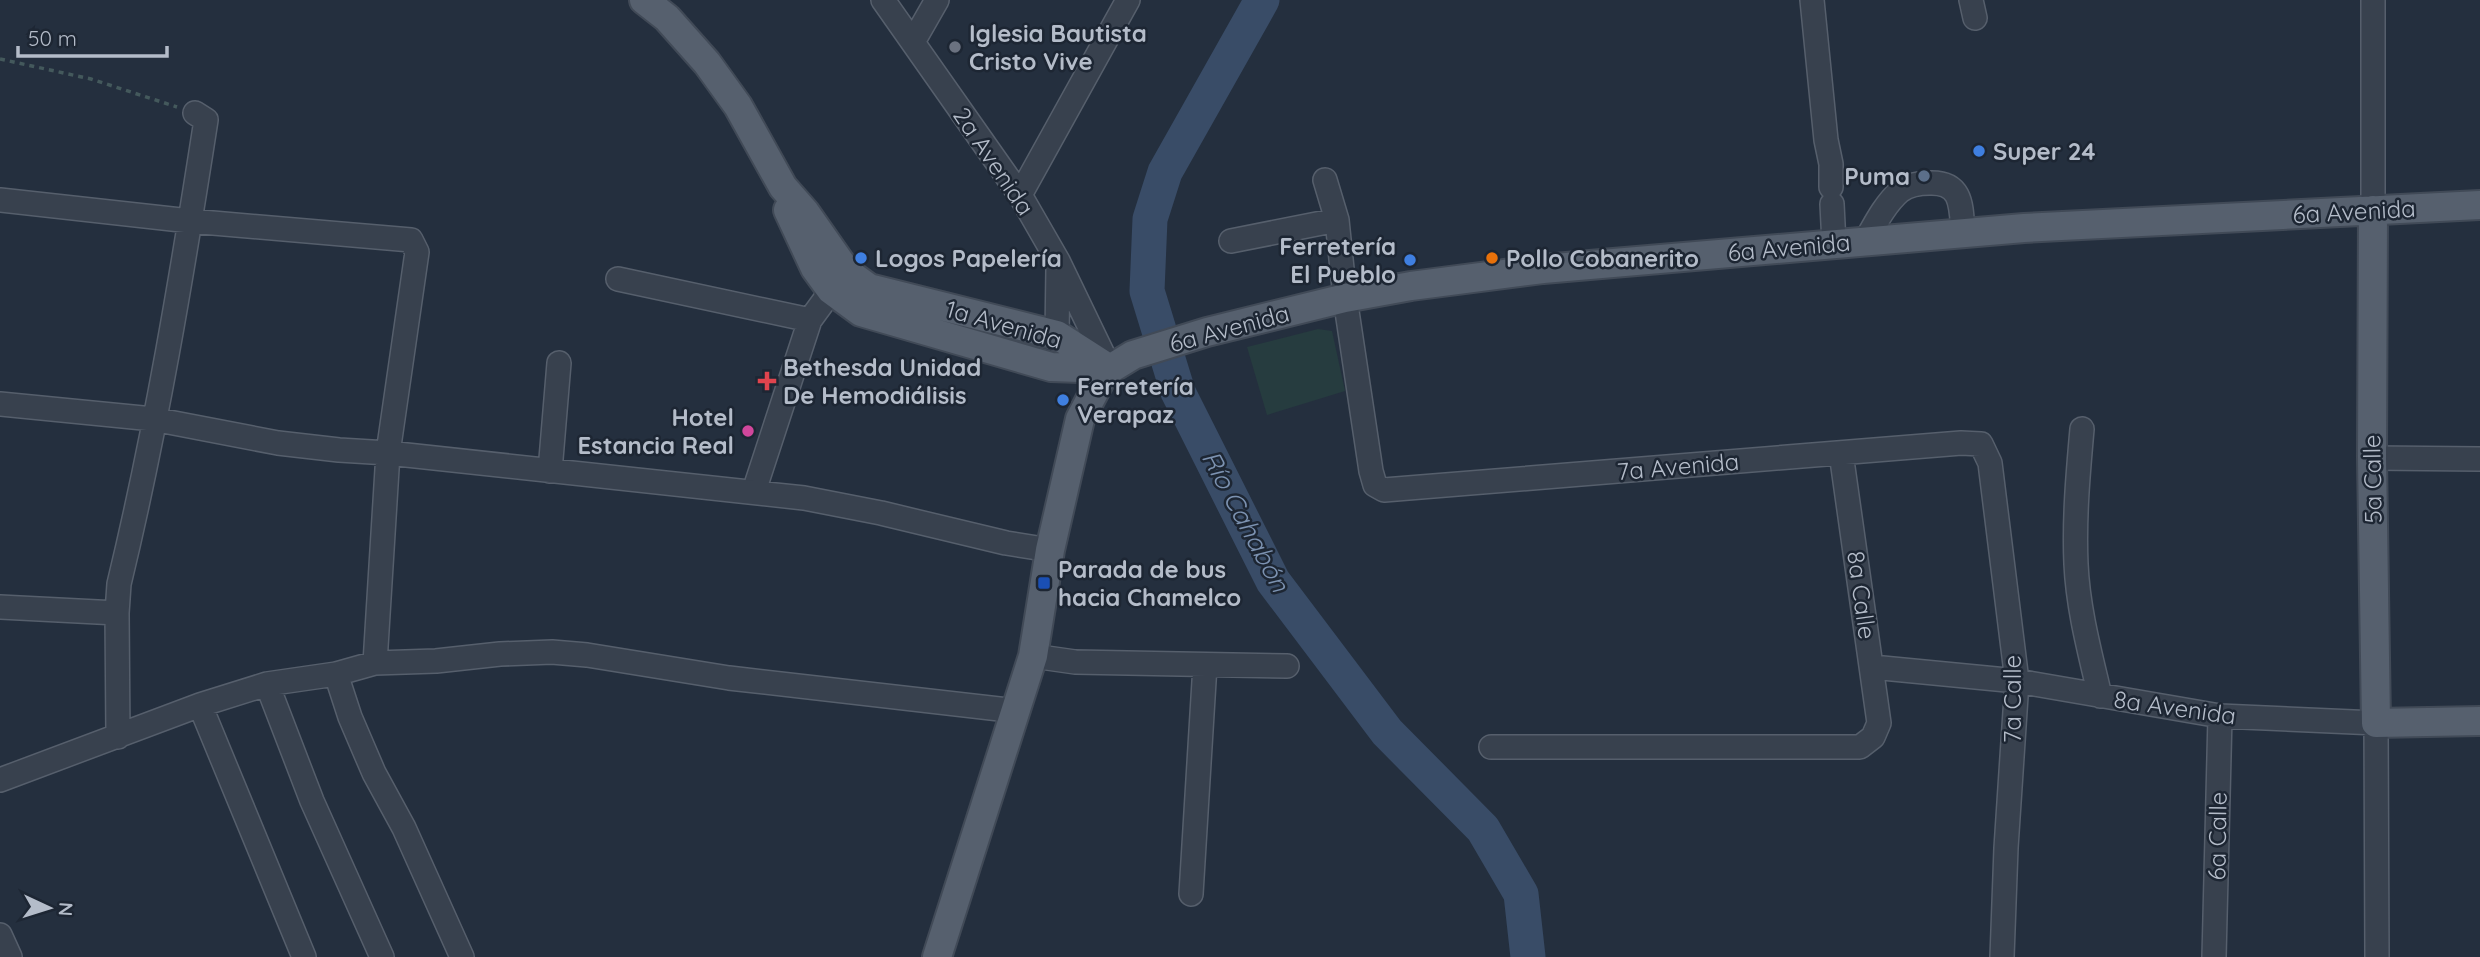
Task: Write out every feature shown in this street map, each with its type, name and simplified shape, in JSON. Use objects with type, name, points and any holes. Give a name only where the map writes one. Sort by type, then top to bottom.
[{"type":"main road","name":"1a Avenida","points":[[644,0],[667,18],[715,74],[738,106],[783,187],[791,219],[815,268],[839,281],[1057,335],[1122,362]]},
{"type":"main road","name":"6a Avenida","points":[[1122,362],[1207,332],[1345,298],[1411,286],[1543,269],[1963,233],[2480,205]]},
{"type":"main road","name":"5a Calle","points":[[2373,210],[2372,458],[2376,723]]},
{"type":"main road","name":"1a Avenida","points":[[839,281],[861,312],[1051,367],[1122,362]]},
{"type":"main road","points":[[937,957],[1033,656],[1050,550],[1080,419],[1100,381],[1122,362]]},
{"type":"main road","name":"8a Avenida","points":[[2376,723],[2480,721]]},
{"type":"street","name":"2a Avenida","points":[[883,0],[1020,195],[1122,362]]},
{"type":"street","points":[[913,42],[937,0]]},
{"type":"street","points":[[1020,195],[1128,0]]},
{"type":"street","points":[[1812,0],[1830,164],[1834,244]]},
{"type":"street","name":"5a Calle","points":[[2373,0],[2373,210]]},
{"type":"street","points":[[118,737],[119,583],[190,221],[206,120],[195,113]]},
{"type":"street","points":[[1325,180],[1336,220],[1345,298]]},
{"type":"street","points":[[1866,240],[1884,209],[1900,190],[1918,183],[1943,183],[1954,189],[1961,204],[1963,233]]},
{"type":"street","points":[[1,204],[411,240],[417,252],[388,453],[375,663]]},
{"type":"street","points":[[1231,241],[1336,220]]},
{"type":"street","points":[[1057,335],[1058,261]]},
{"type":"street","points":[[618,279],[810,320]]},
{"type":"street","points":[[754,491],[810,320],[839,281]]},
{"type":"street","name":"7a Avenida","points":[[1345,298],[1371,471],[1375,485],[1384,490],[1961,443],[1981,444]]},
{"type":"street","points":[[550,471],[559,363]]},
{"type":"street","points":[[0,404],[153,419],[278,443],[754,491],[868,510],[970,535],[1050,550]]},
{"type":"street","points":[[2082,429],[2076,500],[2076,565],[2082,619],[2100,696]]},
{"type":"street","name":"7a Calle","points":[[1981,444],[1990,463],[2017,681],[2002,957]]},
{"type":"street","name":"8a Calle","points":[[1491,747],[1860,747],[1873,737],[1879,723],[1842,453]]},
{"type":"street","points":[[2372,458],[2480,459]]},
{"type":"street","points":[[0,607],[117,613]]},
{"type":"street","points":[[0,780],[200,705],[267,684],[336,674],[375,663],[552,652],[729,678],[1017,711]]},
{"type":"street","points":[[1033,656],[1075,662],[1287,666]]},
{"type":"street","points":[[1191,894],[1205,665]]},
{"type":"street","name":"8a Avenida","points":[[1872,667],[2017,681],[2220,716],[2376,723]]},
{"type":"street","points":[[336,674],[350,717],[374,773],[404,828],[462,957]]},
{"type":"street","points":[[267,684],[312,801],[382,957]]},
{"type":"street","points":[[200,705],[304,957]]},
{"type":"street","name":"6a Calle","points":[[2214,957],[2220,716]]},
{"type":"street","name":"5a Calle","points":[[2376,723],[2376,957]]},
{"type":"street","points":[[0,935],[10,957]]},
{"type":"path","points":[[0,59],[91,79],[195,113]]},
{"type":"green space","points":[[1318,329],[1332,331],[1345,391],[1267,415],[1247,347]]},
{"type":"waterway","name":"Río Cahabón","points":[[1262,0],[1165,172],[1150,219],[1147,291],[1178,392],[1273,581],[1387,732],[1483,829],[1521,894],[1528,957]]},
{"type":"place","name":"Iglesia Bautista Cristo Vive","points":[[955,47]]},
{"type":"place","name":"Super 24","points":[[1979,151]]},
{"type":"place","name":"Puma","points":[[1924,176]]},
{"type":"place","name":"Logos Papelería","points":[[861,258]]},
{"type":"place","name":"Pollo Cobanerito","points":[[1492,258]]},
{"type":"place","name":"Ferretería El Pueblo","points":[[1410,260]]},
{"type":"place","name":"Bethesda Unidad De Hemodiálisis","points":[[767,381]]},
{"type":"place","name":"Ferretería Verapaz","points":[[1063,400]]},
{"type":"place","name":"Hotel Estancia Real","points":[[748,431]]},
{"type":"place","name":"Parada de bus hacia Chamelco","points":[[1044,583]]}]
